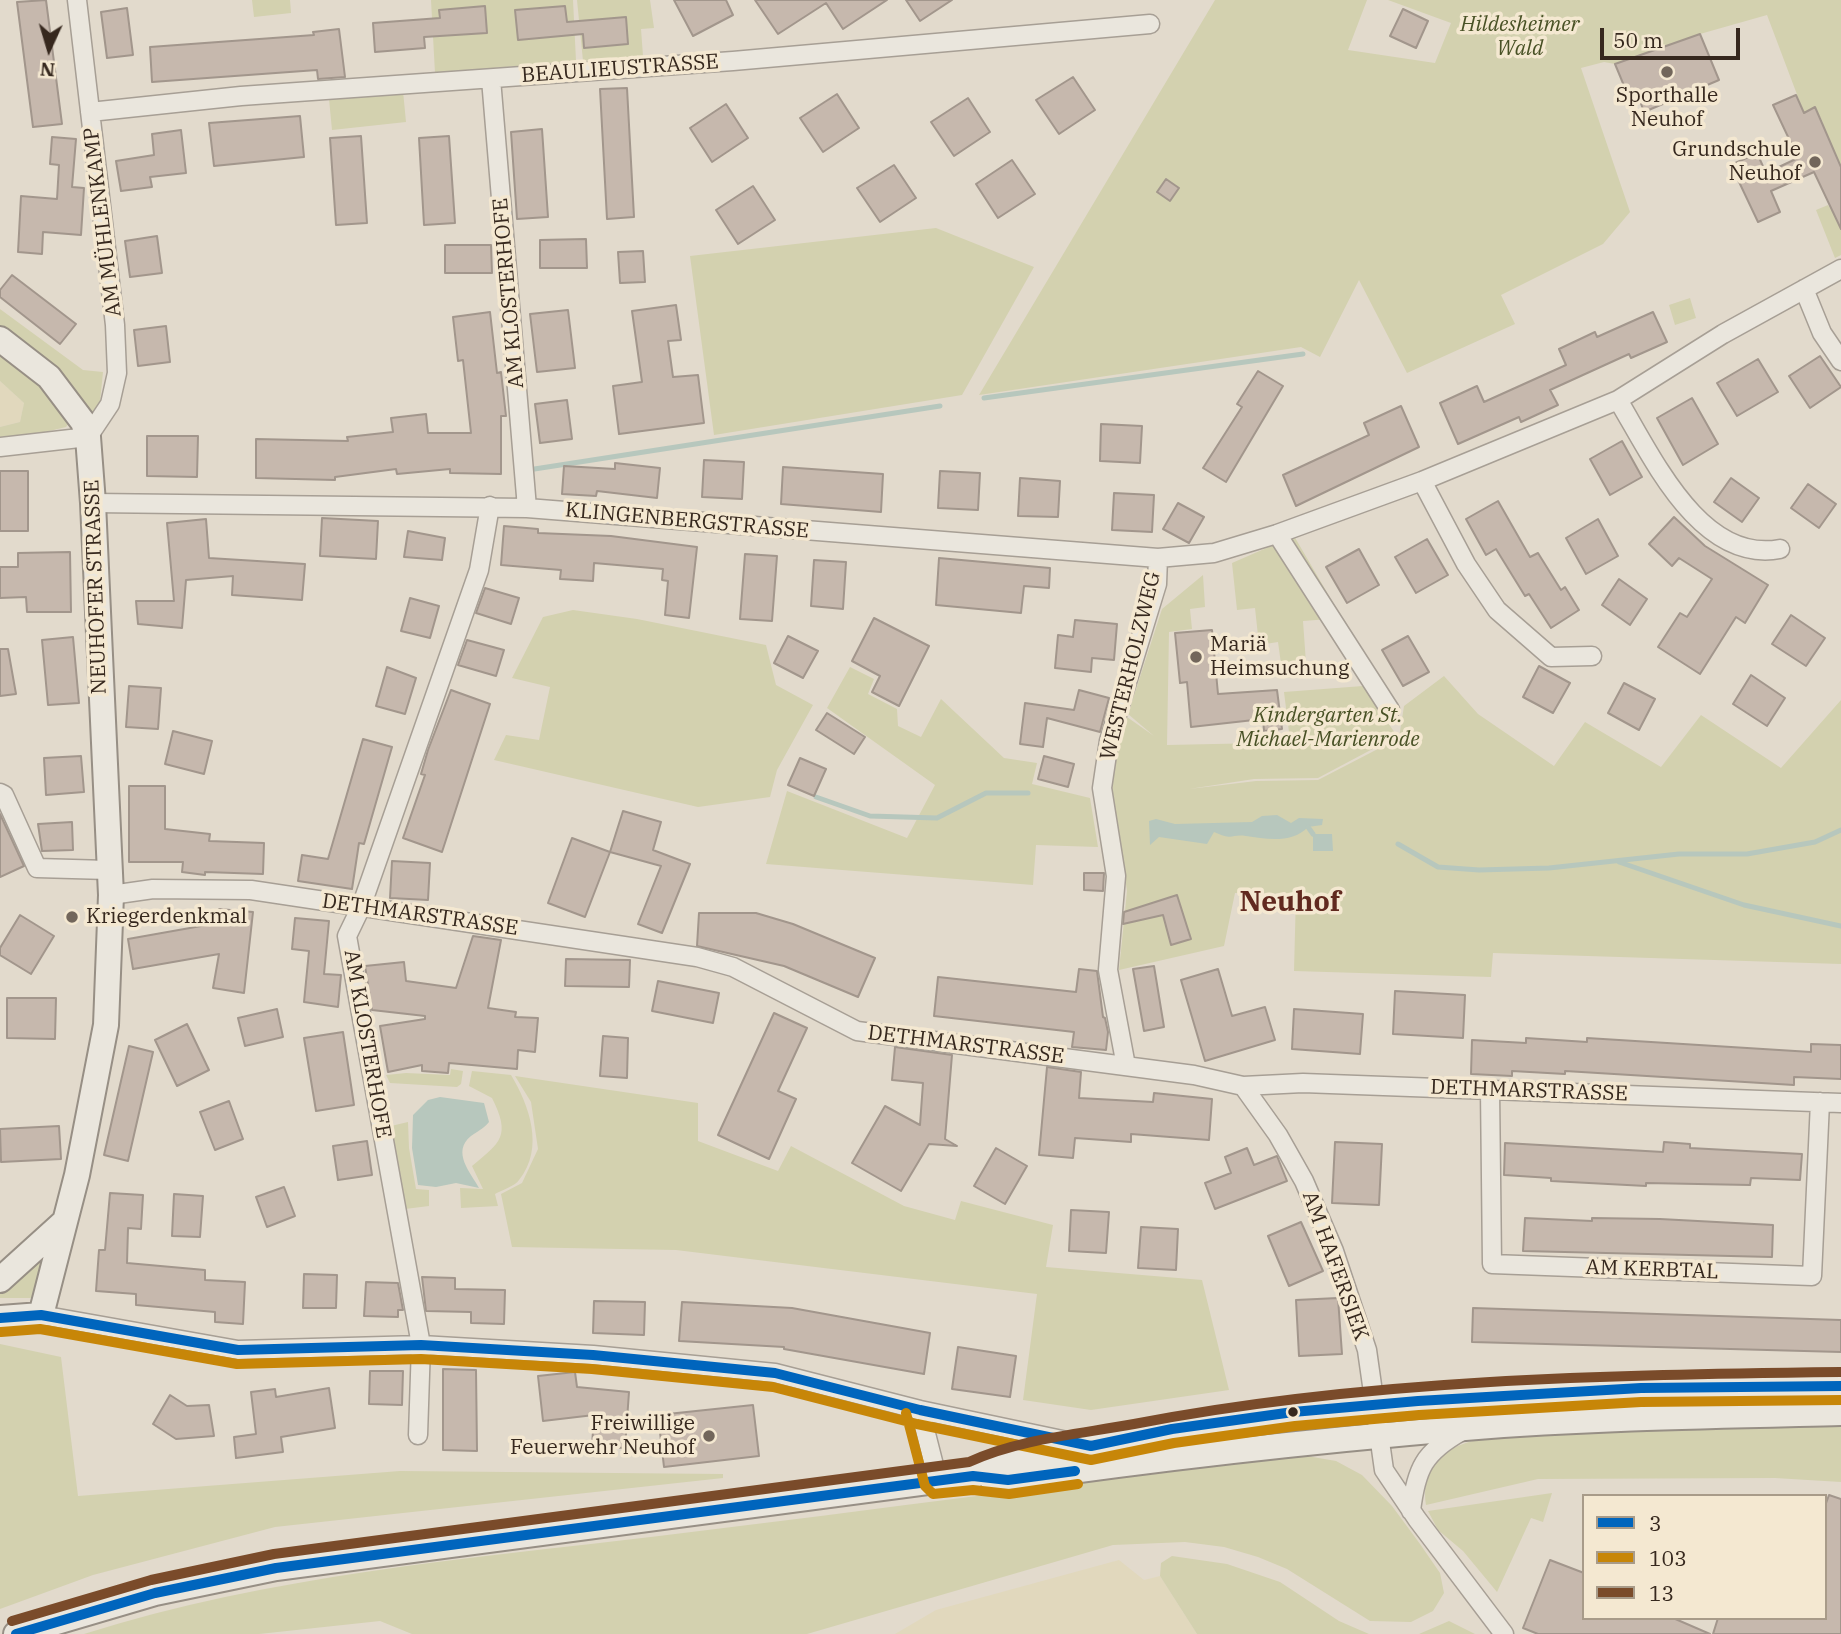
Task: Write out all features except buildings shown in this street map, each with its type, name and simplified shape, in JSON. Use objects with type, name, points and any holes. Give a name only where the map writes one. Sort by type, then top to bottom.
[{"type":"main road","name":"NEUHOFER STRASSE","points":[[0,339],[49,377],[83,422],[88,437],[111,895],[106,1025],[77,1175],[41,1315]]},
{"type":"main road","points":[[0,1280],[63,1222]]},
{"type":"main road","points":[[0,1318],[41,1315]]},
{"type":"main road","points":[[973,1476],[992,1467],[1226,1421],[1373,1405],[1642,1388],[1841,1386]]},
{"type":"main road","points":[[16,1634],[155,1593],[276,1568],[973,1476],[1008,1480],[1154,1459],[1468,1428],[1661,1418],[1841,1413]]},
{"type":"street","name":"AM MÜHLENKAMP","points":[[77,0],[115,325],[117,373],[110,404],[88,437]]},
{"type":"street","name":"BEAULIEUSTRASSE","points":[[90,111],[241,96],[491,79],[1150,24]]},
{"type":"street","name":"AM KLOSTERHOFE","points":[[491,79],[527,508]]},
{"type":"street","name":"KLINGENBERGSTRASSE","points":[[93,503],[490,506],[1158,558],[1214,553],[1277,534],[1422,481],[1618,400],[1841,269]]},
{"type":"street","points":[[1804,289],[1822,333],[1841,361]]},
{"type":"street","points":[[1618,400],[1675,494],[1704,525],[1731,544],[1767,551],[1780,549]]},
{"type":"street","points":[[0,447],[88,437]]},
{"type":"street","points":[[1422,481],[1466,564],[1497,610],[1551,657],[1592,656]]},
{"type":"street","name":"AM KLOSTERHOFE","points":[[418,1435],[421,1345],[347,936],[361,907],[479,570],[490,506]]},
{"type":"street","points":[[1277,534],[1390,710]]},
{"type":"street","name":"WESTERHOLZWEG","points":[[1126,1066],[1108,970],[1116,876],[1104,816],[1102,788],[1109,741],[1157,584],[1158,558]]},
{"type":"street","points":[[0,793],[4,795],[37,867],[108,870]]},
{"type":"street","name":"DETHMARSTRASSE","points":[[111,895],[153,889],[208,887],[251,890],[697,957],[733,967],[857,1031],[1194,1075],[1242,1086],[1303,1083],[1841,1103]]},
{"type":"street","name":"AM HAFERSIEK","points":[[1242,1086],[1278,1135],[1334,1251],[1367,1350],[1377,1436],[1384,1470],[1411,1511],[1504,1634]]},
{"type":"street","name":"AM KERBTAL","points":[[1490,1090],[1492,1264],[1506,1265],[1812,1276],[1819,1102]]},
{"type":"street","points":[[41,1315],[238,1350],[421,1345],[593,1354],[775,1373],[920,1410],[1091,1446]]},
{"type":"street","points":[[920,1410],[937,1481]]},
{"type":"street","points":[[1411,1511],[1415,1479],[1429,1455],[1443,1441],[1468,1428]]},
{"type":"shaded area","points":[[0,381],[24,403],[20,422],[0,427]]},
{"type":"shaded area","points":[[1277,815],[1291,823],[1299,818],[1323,819],[1322,825],[1308,827],[1287,838],[1229,837],[1214,832],[1207,844],[1159,837],[1150,845],[1149,821],[1156,819],[1175,824],[1252,822],[1262,816]]},
{"type":"shaded area","points":[[1313,834],[1332,834],[1333,851],[1313,851]]},
{"type":"shaded area","points":[[440,1097],[484,1103],[489,1122],[465,1142],[463,1149],[464,1162],[479,1188],[456,1183],[436,1187],[418,1185],[412,1148],[413,1115],[428,1100]]},
{"type":"shaded area","points":[[1119,1560],[1144,1580],[1160,1576],[1197,1634],[895,1634],[936,1610]]},
{"type":"green space","points":[[252,0],[290,0],[291,13],[254,17]]},
{"type":"green space","points":[[431,0],[573,0],[576,61],[435,73]]},
{"type":"green space","points":[[577,0],[650,0],[654,28],[641,29],[643,56],[583,61]]},
{"type":"green space","name":"Hildesheimer Wald","points":[[1215,0],[1367,0],[1348,50],[1435,63],[1451,23],[1388,0],[1841,0],[1841,167],[1832,146],[1821,151],[1811,129],[1823,123],[1816,108],[1804,113],[1767,15],[1700,34],[1615,64],[1604,62],[1581,68],[1630,212],[1603,244],[1501,295],[1515,324],[1407,373],[1359,280],[1320,357],[1301,347],[979,395]]},
{"type":"green space","points":[[403,91],[406,122],[332,130],[329,99]]},
{"type":"green space","points":[[1828,205],[1835,216],[1841,214],[1841,255],[1835,258],[1816,210]]},
{"type":"green space","points":[[936,228],[1034,267],[962,395],[714,435],[690,256]]},
{"type":"green space","points":[[1690,298],[1696,318],[1675,325],[1669,305]]},
{"type":"green space","points":[[0,309],[83,370],[103,372],[99,412],[90,413],[0,331]]},
{"type":"green space","points":[[0,350],[45,385],[71,420],[66,427],[0,443],[0,427],[20,422],[24,403],[0,381]]},
{"type":"green space","points":[[1294,536],[1342,618],[1303,621],[1307,677],[1283,678],[1278,642],[1259,645],[1255,608],[1237,610],[1232,563]]},
{"type":"green space","name":"Kindergarten St. Michael-Marienrode","points":[[1203,575],[1205,607],[1190,609],[1192,629],[1169,632],[1167,745],[1262,743],[1289,732],[1284,692],[1363,686],[1397,736],[1318,778],[1254,779],[1189,789],[1256,781],[1318,780],[1399,738],[1404,706],[1444,676],[1478,714],[1554,766],[1585,722],[1661,767],[1701,715],[1781,768],[1841,700],[1841,964],[1493,953],[1491,977],[1294,971],[1296,894],[1235,893],[1224,946],[1119,970],[1127,891],[1111,784],[1117,746],[1127,717],[1154,736],[1128,714],[1162,609]]},
{"type":"green space","points":[[573,610],[637,619],[766,645],[776,685],[813,705],[777,770],[770,797],[698,807],[494,760],[506,735],[539,740],[550,687],[512,678],[543,617]]},
{"type":"green space","points":[[850,667],[874,679],[868,694],[897,709],[898,726],[921,737],[941,699],[1004,758],[1037,763],[1032,784],[1090,798],[1098,847],[1036,845],[1033,885],[766,864],[787,791],[907,838],[935,785],[827,708]]},
{"type":"green space","points":[[451,1069],[463,1071],[461,1084],[457,1087],[390,1083],[386,1075],[450,1075]]},
{"type":"green space","points":[[472,1071],[511,1075],[524,1100],[532,1127],[533,1141],[527,1168],[517,1182],[495,1194],[498,1206],[461,1208],[460,1188],[483,1189],[472,1166],[496,1144],[502,1130],[492,1098],[469,1086]]},
{"type":"green space","points":[[515,1076],[698,1103],[698,1141],[778,1171],[791,1146],[904,1206],[955,1220],[961,1201],[1053,1225],[1046,1267],[1202,1280],[1229,1390],[1091,1410],[1023,1400],[1037,1294],[676,1250],[512,1247],[501,1194],[522,1183],[538,1149],[531,1102]]},
{"type":"green space","points":[[408,1122],[416,1189],[429,1190],[429,1206],[405,1209],[391,1126]]},
{"type":"green space","points":[[43,1253],[35,1298],[0,1298],[0,1290]]},
{"type":"green space","points":[[0,1344],[61,1357],[78,1496],[400,1471],[723,1474],[723,1478],[275,1527],[93,1575],[0,1609]]},
{"type":"green space","points":[[1841,1424],[1841,1482],[1775,1478],[1538,1479],[1426,1505],[1426,1484],[1431,1468],[1441,1456],[1454,1448],[1487,1438],[1523,1433]]},
{"type":"green space","points":[[1307,1456],[1336,1461],[1362,1475],[1392,1506],[1440,1573],[1444,1593],[1433,1611],[1411,1622],[1370,1621],[1287,1569],[1224,1547],[1185,1542],[1113,1545],[807,1634],[412,1634],[380,1621],[259,1634],[84,1634],[225,1597],[369,1571]]},
{"type":"green space","points":[[1552,1493],[1543,1522],[1531,1518],[1497,1592],[1463,1551],[1438,1530],[1428,1511]]},
{"type":"green space","points":[[1172,1556],[1227,1564],[1280,1582],[1339,1621],[1369,1634],[1197,1634],[1160,1576],[1161,1563]]},
{"type":"green space","points":[[1449,1621],[1475,1634],[1419,1634]]},
{"type":"waterway","points":[[984,398],[1303,354]]},
{"type":"waterway","points":[[528,470],[940,406]]},
{"type":"waterway","points":[[816,797],[870,816],[937,818],[986,793],[1028,793]]},
{"type":"waterway","points":[[1308,827],[1313,834]]},
{"type":"waterway","points":[[1398,844],[1438,867],[1479,870],[1549,868],[1679,854],[1747,854],[1815,842],[1841,830]]},
{"type":"waterway","points":[[1619,862],[1744,905],[1841,926]]},
{"type":"transit line","name":"3","points":[[0,1318],[41,1315],[238,1350],[421,1345],[593,1355],[775,1373],[920,1410],[1091,1446],[1172,1429],[1293,1412],[1418,1401],[1641,1388],[1841,1386]]},
{"type":"transit line","name":"103","points":[[1,1332],[40,1329],[237,1364],[421,1359],[592,1369],[773,1387],[917,1424],[1091,1460],[1174,1443],[1295,1426],[1419,1415],[1641,1402],[1841,1400]]},
{"type":"transit line","name":"13","points":[[12,1621],[151,1580],[274,1554],[969,1462],[1008,1448],[1071,1434],[1309,1397],[1486,1382],[1841,1372]]},
{"type":"transit line","name":"103","points":[[906,1413],[925,1486],[933,1494],[973,1490],[1009,1494],[1078,1484]]},
{"type":"transit line","name":"3","points":[[16,1634],[155,1593],[276,1568],[973,1476],[1008,1480],[1075,1471]]},
{"type":"place","name":"Sporthalle Neuhof","points":[[1667,72]]},
{"type":"place","name":"Grundschule Neuhof","points":[[1815,162]]},
{"type":"place","name":"Mariä Heimsuchung","points":[[1196,657]]},
{"type":"place","name":"Kriegerdenkmal","points":[[72,917]]},
{"type":"place","name":"Freiwillige Feuerwehr Neuhof","points":[[709,1436]]},
{"type":"district","name":"Neuhof","points":[[1290,903]]}]
